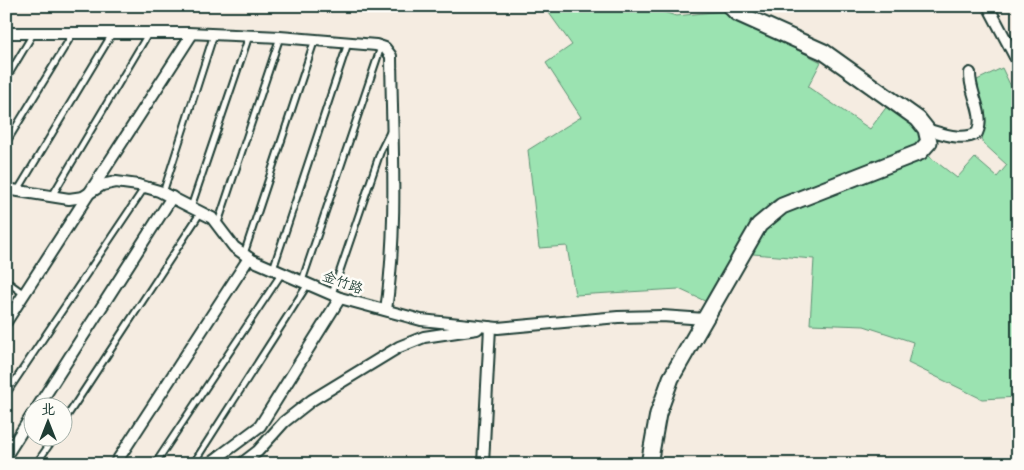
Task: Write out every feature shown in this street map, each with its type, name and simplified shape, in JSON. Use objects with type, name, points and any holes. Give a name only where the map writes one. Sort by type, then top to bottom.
[{"type":"main road","points":[[649,464],[658,414],[665,391],[763,220],[782,206],[920,152],[929,142],[926,130],[918,119],[824,52],[737,13],[730,6]]},
{"type":"street","points":[[988,6],[1015,57]]},
{"type":"street","points":[[6,33],[249,35],[381,46],[391,56],[393,232],[386,310]]},
{"type":"street","points":[[7,321],[192,34]]},
{"type":"street","points":[[926,130],[951,136],[971,136],[977,133],[979,113],[971,91],[970,72]]},
{"type":"street","name":"金竹路","points":[[6,188],[51,197],[76,199],[90,194],[108,183],[123,183],[145,187],[168,195],[201,212],[218,223],[234,247],[246,256],[277,271],[336,296],[421,320],[488,327],[634,316],[705,319]]},
{"type":"street","points":[[43,398],[168,195]]},
{"type":"street","points":[[115,464],[246,256]]},
{"type":"street","points":[[209,464],[260,426],[336,296]]},
{"type":"street","points":[[241,464],[258,451],[284,422],[312,400],[399,347],[424,337],[488,327],[483,464]]},
{"type":"street","points":[[6,456],[22,431]]},
{"type":"lane","points":[[6,79],[33,34]]},
{"type":"lane","points":[[18,190],[112,34]]},
{"type":"lane","points":[[51,197],[149,34]]},
{"type":"lane","points":[[168,195],[214,34]]},
{"type":"lane","points":[[6,144],[72,35]]},
{"type":"lane","points":[[191,207],[249,35]]},
{"type":"lane","points":[[218,223],[280,37]]},
{"type":"lane","points":[[246,256],[315,39]]},
{"type":"lane","points":[[155,464],[277,271],[349,42]]},
{"type":"lane","points":[[193,464],[305,283],[381,46]]},
{"type":"lane","points":[[336,296],[381,150],[392,127]]},
{"type":"lane","points":[[6,394],[145,187]]},
{"type":"lane","points":[[72,409],[201,212]]},
{"type":"lane","points":[[6,281],[24,294]]},
{"type":"lane","points":[[36,464],[47,448]]},
{"type":"green space","points":[[544,6],[654,6],[654,9],[676,16],[722,11],[821,62],[808,87],[870,129],[888,105],[922,132],[917,146],[773,201],[757,217],[707,302],[679,289],[575,295],[567,246],[539,248],[528,150],[581,117],[546,63],[572,45]]},
{"type":"green space","points":[[1002,68],[1018,101],[1018,397],[982,399],[908,363],[913,342],[864,326],[810,324],[814,259],[753,254],[765,229],[774,219],[807,201],[925,153],[957,178],[975,158],[997,177],[1007,165],[982,142],[984,119],[975,81]]}]
